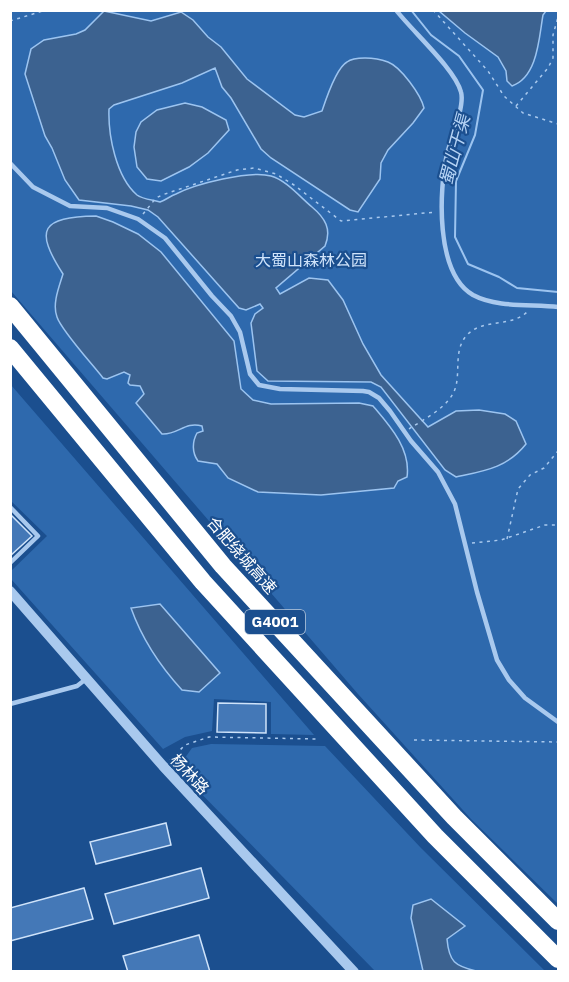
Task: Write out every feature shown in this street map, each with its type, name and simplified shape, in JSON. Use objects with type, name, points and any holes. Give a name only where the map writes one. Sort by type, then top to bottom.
[{"type":"highway","name":"合肥绕城高速","points":[[10,306],[223,566],[454,816],[558,921]]},
{"type":"highway","name":"G4001","points":[[10,348],[203,582],[435,836],[558,959]]},
{"type":"street","name":"杨林路","points":[[10,591],[163,766],[346,967],[354,972]]},
{"type":"lane","points":[[396,10],[444,64],[460,89],[462,105],[447,157],[441,199],[449,260],[455,277],[473,295],[485,299],[558,307]]},
{"type":"lane","points":[[10,163],[33,187],[70,206],[107,208],[138,219],[165,238],[231,316],[240,332],[250,374],[257,384],[280,389],[369,392],[376,396],[438,472],[455,504],[497,660],[509,680],[525,698],[558,722]]},
{"type":"lane","points":[[10,507],[38,536],[10,563]]},
{"type":"lane","points":[[10,704],[77,686],[86,679]]},
{"type":"path","points":[[10,21],[46,10]]},
{"type":"path","points":[[433,10],[488,71],[504,96],[523,113],[558,124]]},
{"type":"path","points":[[516,106],[548,68],[553,58],[553,35],[558,17]]},
{"type":"path","points":[[138,219],[156,198],[162,195],[237,170],[254,168],[276,174],[341,221],[441,212]]},
{"type":"path","points":[[404,432],[433,413],[454,392],[460,345],[466,335],[475,329],[514,321],[534,305]]},
{"type":"path","points":[[507,538],[518,489],[530,475],[544,468],[558,451]]},
{"type":"path","points":[[465,544],[486,543],[546,525],[558,525]]},
{"type":"path","points":[[163,766],[185,745],[209,737],[317,738]]},
{"type":"path","points":[[414,740],[558,742]]},
{"type":"green space","name":"大蜀山森林公园","points":[[10,11],[558,11],[558,904],[471,819],[358,694],[11,291]]},
{"type":"green space","points":[[11,385],[314,735],[271,734],[271,702],[214,699],[212,731],[185,737],[163,749],[11,579],[10,572],[47,536],[11,501]]},
{"type":"green space","points":[[211,744],[325,746],[421,848],[545,971],[375,971],[177,769],[192,748]]},
{"type":"shaded area","points":[[104,11],[151,21],[181,12],[193,20],[208,37],[221,47],[247,79],[295,115],[304,117],[322,111],[335,77],[343,65],[351,60],[368,58],[385,61],[404,75],[419,96],[424,108],[388,150],[381,163],[380,179],[358,212],[350,210],[261,149],[222,87],[215,68],[182,83],[114,105],[109,109],[110,131],[115,155],[124,178],[137,195],[160,202],[196,186],[237,176],[271,176],[287,185],[320,215],[326,224],[328,234],[325,246],[276,288],[280,294],[309,278],[328,280],[343,300],[363,344],[381,375],[428,427],[456,411],[479,410],[505,414],[516,421],[526,444],[519,452],[494,467],[456,477],[445,470],[381,387],[371,382],[268,381],[257,371],[251,323],[255,314],[263,308],[260,304],[246,310],[239,308],[158,217],[148,210],[79,200],[65,180],[45,136],[25,74],[31,49],[44,40],[85,30]]},
{"type":"shaded area","points":[[439,11],[546,11],[543,15],[536,55],[527,74],[512,86],[507,81],[506,71],[498,57]]},
{"type":"shaded area","points":[[185,103],[202,107],[226,120],[229,130],[208,153],[189,167],[161,181],[147,179],[137,167],[134,147],[136,132],[141,122],[157,110]]},
{"type":"shaded area","points":[[96,216],[138,234],[161,252],[234,341],[241,389],[253,400],[271,404],[359,403],[373,406],[398,439],[406,457],[407,477],[398,481],[394,488],[321,495],[258,492],[228,478],[217,464],[198,461],[194,444],[197,433],[203,431],[202,426],[191,425],[162,434],[136,403],[144,394],[140,386],[130,385],[128,383],[130,375],[124,372],[107,379],[103,378],[71,339],[57,317],[56,301],[63,274],[48,246],[46,236],[48,228],[64,219]]},
{"type":"shaded area","points":[[160,604],[220,673],[199,692],[182,690],[166,671],[152,652],[131,608]]},
{"type":"shaded area","points":[[431,899],[465,926],[447,939],[449,953],[458,965],[476,971],[423,971],[411,918],[413,905]]},
{"type":"building","points":[[10,514],[32,536],[10,556]]},
{"type":"building","points":[[218,703],[266,704],[266,733],[217,732]]},
{"type":"building","points":[[166,823],[171,845],[96,864],[90,842]]},
{"type":"building","points":[[201,868],[209,898],[114,924],[105,894]]},
{"type":"building","points":[[84,888],[93,919],[10,941],[10,908]]},
{"type":"building","points":[[199,935],[210,972],[128,972],[123,956]]},
{"type":"waterway","name":"蜀山干渠","points":[[411,10],[431,35],[459,56],[483,90],[475,135],[456,181],[455,237],[468,264],[499,277],[517,288],[558,292]]}]
